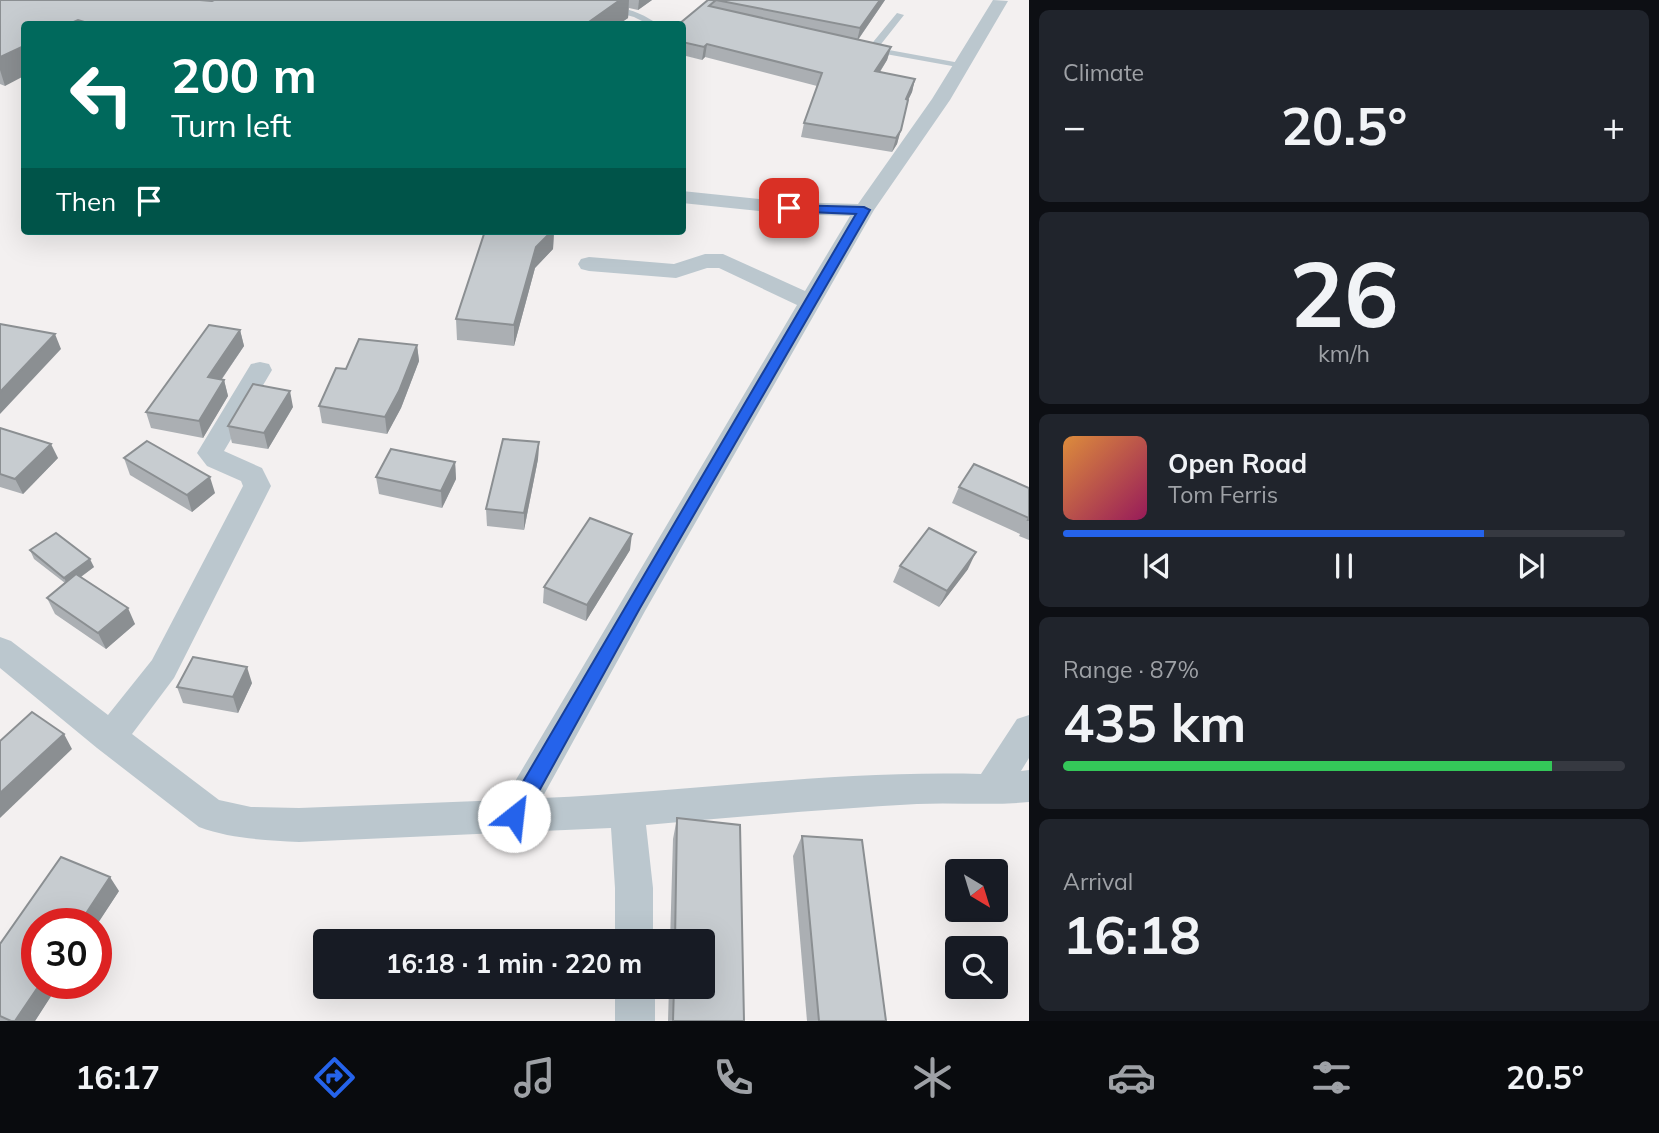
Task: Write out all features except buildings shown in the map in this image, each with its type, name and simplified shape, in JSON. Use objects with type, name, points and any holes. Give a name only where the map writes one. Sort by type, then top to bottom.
[{"type":"street","points":[[514,816],[620,628],[864,210],[941,100],[1000,1]]},
{"type":"street","points":[[686,197],[789,208],[864,210]]},
{"type":"street","points":[[589,264],[676,271],[705,261],[723,261],[812,303]]},
{"type":"street","points":[[109,738],[163,669],[257,486],[252,475],[216,459],[210,453],[260,370]]},
{"type":"street","points":[[0,650],[109,738],[211,815],[251,824],[299,825],[627,811],[800,795],[922,788],[990,790],[1029,786]]},
{"type":"street","points":[[990,790],[1029,729]]},
{"type":"street","points":[[627,811],[634,888],[634,929]]},
{"type":"street","points":[[635,999],[635,1021]]},
{"type":"lane","points":[[574,0],[637,15],[648,21]]},
{"type":"lane","points":[[873,49],[900,15]]},
{"type":"lane","points":[[860,47],[960,66]]},
{"type":"route","points":[[514,816],[634,603],[864,210],[789,208]]}]
